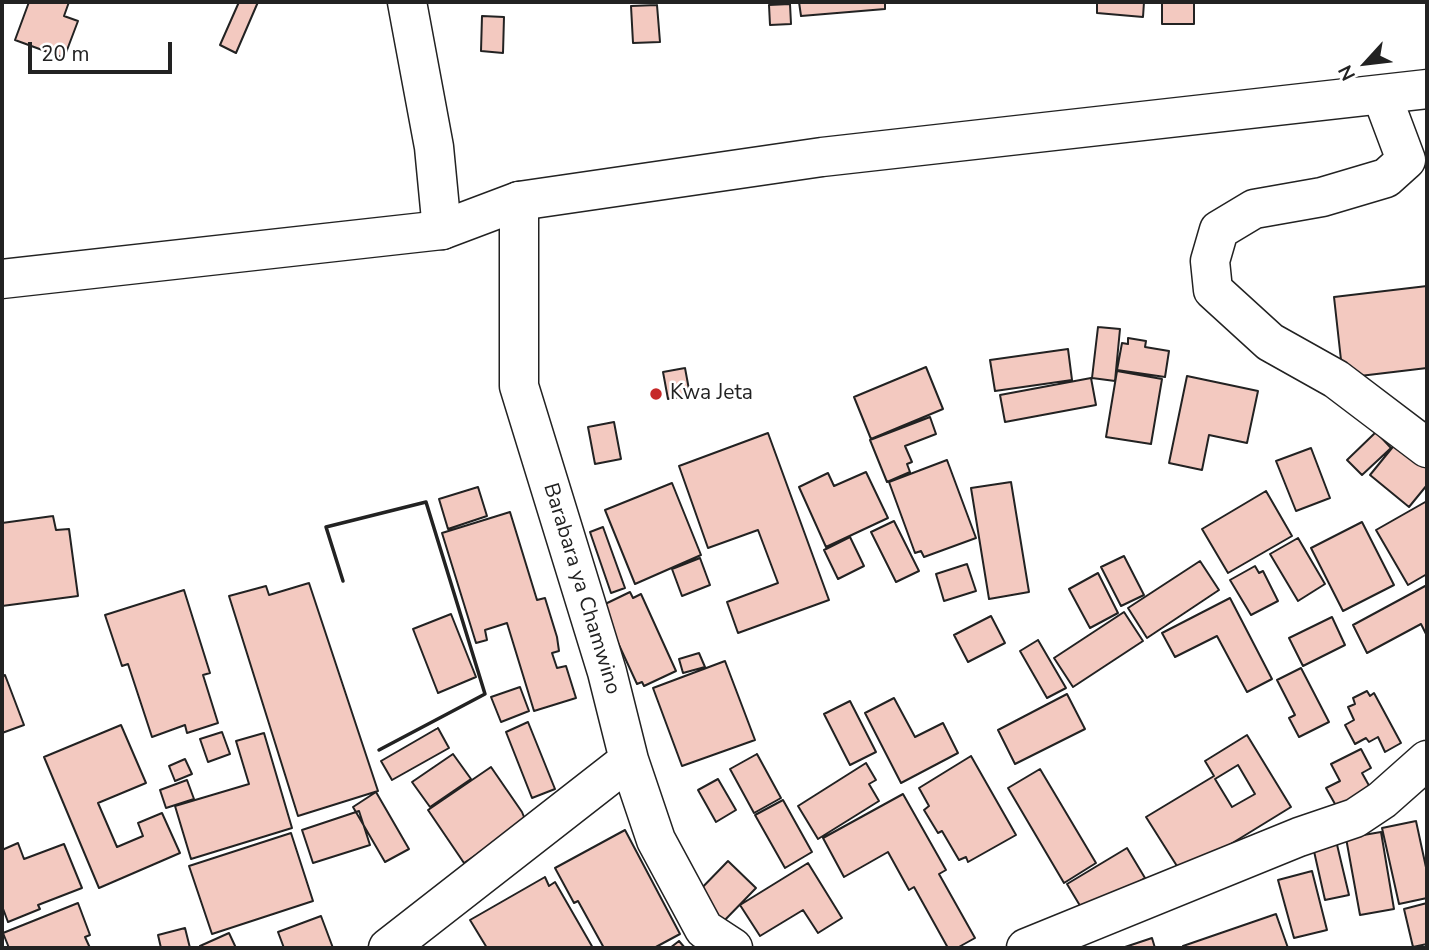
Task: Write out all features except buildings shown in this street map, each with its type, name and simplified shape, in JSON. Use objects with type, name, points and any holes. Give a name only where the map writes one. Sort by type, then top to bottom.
[{"type":"main road","points":[[407,2],[433,147],[442,230]]},
{"type":"main road","points":[[2,279],[442,230],[519,201],[822,157],[1427,89]]},
{"type":"main road","points":[[1382,96],[1405,160],[1386,178],[1322,197],[1254,209],[1219,230],[1210,261],[1213,290],[1270,342],[1336,379],[1427,448]]},
{"type":"main road","name":"Barabara ya Chamwino","points":[[519,201],[519,386],[607,672],[629,760],[656,840],[704,929],[733,948]]},
{"type":"main road","points":[[388,948],[629,760]]},
{"type":"main road","points":[[1026,948],[1299,837],[1355,818],[1382,800],[1427,761]]},
{"type":"wall","points":[[343,581],[326,527],[426,502],[485,694],[379,750]]},
{"type":"place","name":"Kwa Jeta","points":[[656,394]]}]
